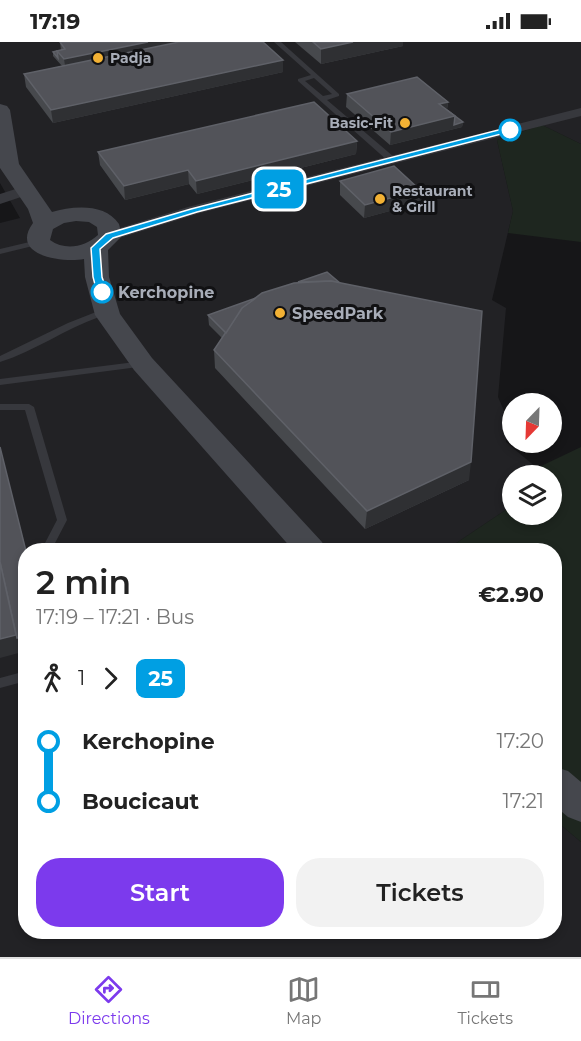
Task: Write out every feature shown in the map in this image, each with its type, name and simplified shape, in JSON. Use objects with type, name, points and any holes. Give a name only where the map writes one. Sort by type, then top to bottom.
[{"type":"main road","points":[[0,110],[8,164],[39,208],[42,233],[52,251],[74,253],[103,235]]},
{"type":"main road","points":[[6,149],[58,204],[76,214],[103,235]]},
{"type":"main road","points":[[42,233],[54,219],[76,214]]},
{"type":"main road","points":[[103,235],[97,277],[108,315],[143,364]]},
{"type":"main road","points":[[63,253],[86,292],[102,327],[143,364],[305,543]]},
{"type":"main road","points":[[562,789],[581,805]]},
{"type":"street","points":[[103,235],[391,159],[581,112]]},
{"type":"street","points":[[0,198],[25,191]]},
{"type":"lane","points":[[277,42],[337,95],[321,99]]},
{"type":"lane","points":[[315,76],[300,80],[391,159]]},
{"type":"lane","points":[[0,252],[42,233]]},
{"type":"lane","points":[[0,359],[96,315]]},
{"type":"lane","points":[[0,382],[143,364]]},
{"type":"lane","points":[[0,407],[29,407],[62,520],[50,543]]},
{"type":"lane","points":[[0,683],[18,678]]},
{"type":"shaded area","points":[[0,42],[581,42],[581,144],[542,125],[497,140],[513,211],[492,300],[506,308],[498,397],[502,406],[502,453],[519,453],[533,465],[502,465],[502,512],[456,543],[18,543],[18,939],[562,939],[562,826],[581,842],[581,957],[0,957],[0,223],[20,218],[0,183]]},
{"type":"shaded area","points":[[542,125],[581,144],[581,242],[508,233],[513,211],[497,140]]},
{"type":"shaded area","points":[[581,447],[581,842],[562,826],[562,543],[456,543],[502,512],[502,525],[562,525],[562,465],[543,465]]},
{"type":"building","points":[[60,42],[148,42],[64,59],[57,51],[65,49]]},
{"type":"building","points":[[179,42],[263,42],[283,60],[51,110],[24,74]]},
{"type":"building","points":[[313,42],[353,42],[321,49]]},
{"type":"building","name":"Basic-Fit","points":[[417,77],[448,102],[439,104],[455,116],[391,132],[347,94]]},
{"type":"building","points":[[314,102],[357,141],[196,181],[188,170],[124,186],[98,152]]},
{"type":"building","points":[[455,116],[463,122],[454,125]]},
{"type":"building","points":[[394,166],[420,190],[365,205],[340,181]]},
{"type":"building","points":[[327,272],[340,283],[298,282]]},
{"type":"building","points":[[331,281],[482,311],[471,462],[367,511],[214,350],[242,308],[262,293],[294,283]]},
{"type":"building","points":[[256,298],[242,308],[226,333],[208,315]]},
{"type":"building","points":[[0,447],[24,543],[18,543],[18,638],[0,562]]},
{"type":"building","points":[[0,562],[16,635],[0,639]]},
{"type":"bus line","name":"25","points":[[102,292],[97,277],[96,248],[110,236],[194,210],[510,130]]},
{"type":"place","name":"Padja","points":[[98,58]]},
{"type":"place","name":"Basic-Fit","points":[[405,123]]},
{"type":"place","name":"Restaurant & Grill","points":[[380,199]]},
{"type":"place","name":"Kerchopine","points":[[102,292]]},
{"type":"place","name":"SpeedPark","points":[[280,313]]}]
